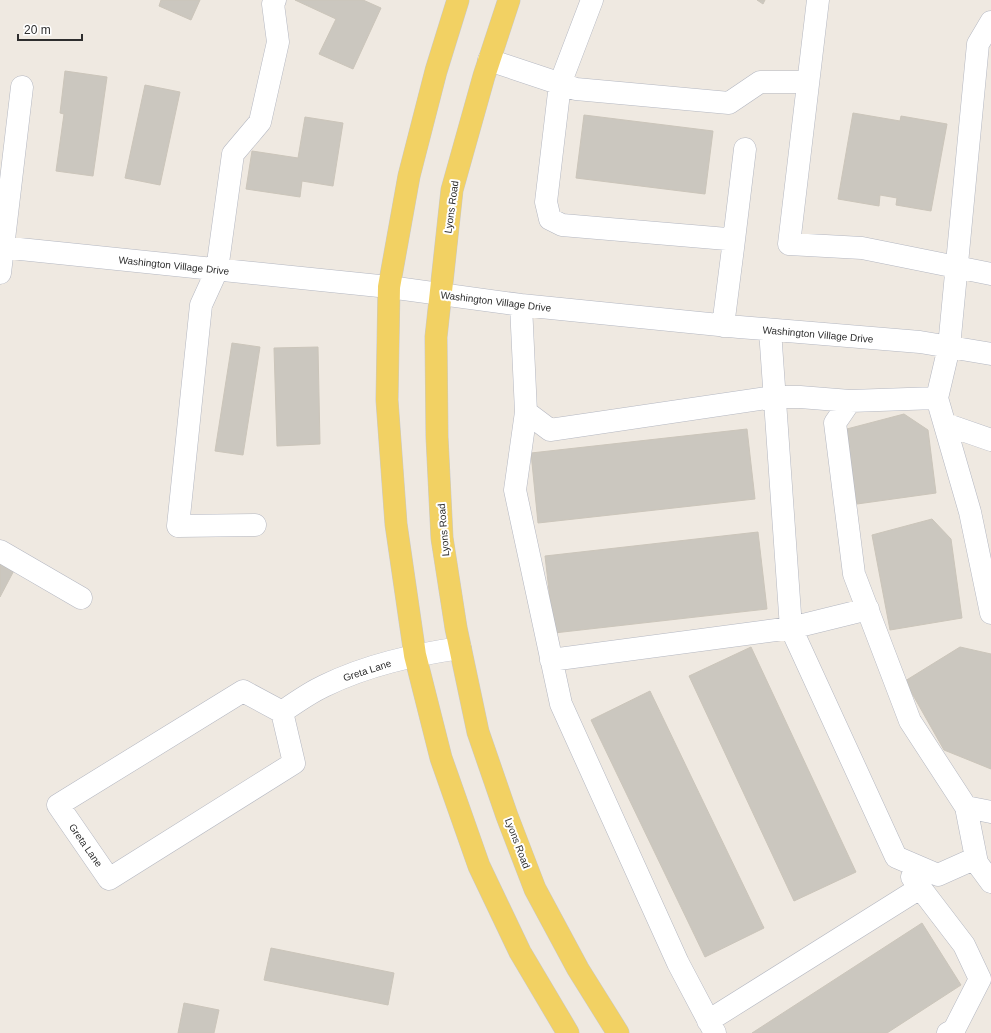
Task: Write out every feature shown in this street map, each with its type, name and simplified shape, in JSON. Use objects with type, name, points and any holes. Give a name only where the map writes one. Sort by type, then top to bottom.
[{"type":"main road","points":[[458,0],[436,71],[409,176],[389,287],[387,408],[396,524],[415,655],[441,758],[479,866],[520,952],[568,1033]]},
{"type":"main road","name":"Lyons Road","points":[[509,0],[452,190],[436,337],[436,437],[443,546],[460,648],[478,732],[535,889],[578,969],[618,1033]]},
{"type":"street","points":[[255,525],[178,526],[201,305],[217,270],[233,154],[260,122],[278,42],[273,4],[275,0]]},
{"type":"street","points":[[592,0],[560,84],[546,202],[550,219],[562,225],[727,239],[733,248]]},
{"type":"street","points":[[818,0],[789,244],[862,248],[991,274]]},
{"type":"street","points":[[991,22],[978,44],[958,267],[949,347],[937,398],[970,512],[991,613]]},
{"type":"street","points":[[490,60],[576,89],[729,103],[760,82],[808,82]]},
{"type":"street","points":[[0,273],[1,247],[22,87]]},
{"type":"street","points":[[723,326],[745,149]]},
{"type":"street","name":"Washington Village Drive","points":[[1,247],[389,287],[521,305],[723,326],[920,342],[991,354]]},
{"type":"street","points":[[521,305],[526,412],[515,490],[561,704],[678,963],[712,1027],[920,888]]},
{"type":"street","points":[[770,330],[791,628],[896,857],[964,945],[980,979],[953,1032]]},
{"type":"street","points":[[526,412],[550,430],[774,397],[800,397],[850,401],[937,398]]},
{"type":"street","points":[[850,401],[835,423],[854,574],[910,720],[966,807],[977,863],[991,882]]},
{"type":"street","points":[[945,424],[991,440]]},
{"type":"street","points":[[0,552],[81,598]]},
{"type":"street","points":[[552,660],[791,628],[868,608]]},
{"type":"street","name":"Greta Lane","points":[[282,712],[322,686],[359,671],[415,655],[460,648]]},
{"type":"street","name":"Greta Lane","points":[[243,691],[282,712],[294,763],[109,878],[58,805],[243,691]]},
{"type":"street","points":[[966,807],[991,812]]},
{"type":"street","points":[[896,857],[938,875],[976,858]]},
{"type":"building","points":[[161,0],[200,0],[191,20],[159,6]]},
{"type":"building","points":[[295,0],[363,0],[381,8],[353,69],[319,54],[336,19]]},
{"type":"building","points":[[757,0],[765,0],[763,4]]},
{"type":"building","points":[[65,71],[107,77],[93,176],[56,171],[64,114],[60,113]]},
{"type":"building","points":[[145,85],[180,92],[160,185],[125,178]]},
{"type":"building","points":[[853,113],[900,121],[901,116],[947,124],[931,211],[896,205],[897,198],[880,195],[879,206],[838,199]]},
{"type":"building","points":[[584,115],[713,131],[705,194],[576,178]]},
{"type":"building","points":[[305,117],[343,123],[333,186],[302,181],[300,197],[246,189],[252,151],[298,158]]},
{"type":"building","points":[[232,343],[260,347],[243,455],[215,451]]},
{"type":"building","points":[[318,347],[320,444],[277,446],[274,348]]},
{"type":"building","points":[[904,414],[928,430],[936,493],[857,504],[843,430]]},
{"type":"building","points":[[747,429],[755,499],[538,523],[531,453]]},
{"type":"building","points":[[932,519],[951,539],[962,618],[890,630],[872,535]]},
{"type":"building","points":[[758,532],[767,609],[554,633],[545,556]]},
{"type":"building","points":[[0,551],[19,561],[0,597]]},
{"type":"building","points":[[751,647],[856,872],[794,901],[689,676]]},
{"type":"building","points":[[960,647],[991,654],[991,769],[944,750],[905,681]]},
{"type":"building","points":[[650,691],[764,928],[705,957],[591,720]]},
{"type":"building","points":[[922,923],[961,985],[887,1033],[752,1033]]},
{"type":"building","points":[[271,948],[394,973],[388,1005],[264,980]]},
{"type":"building","points":[[184,1003],[219,1010],[214,1033],[178,1033]]}]
